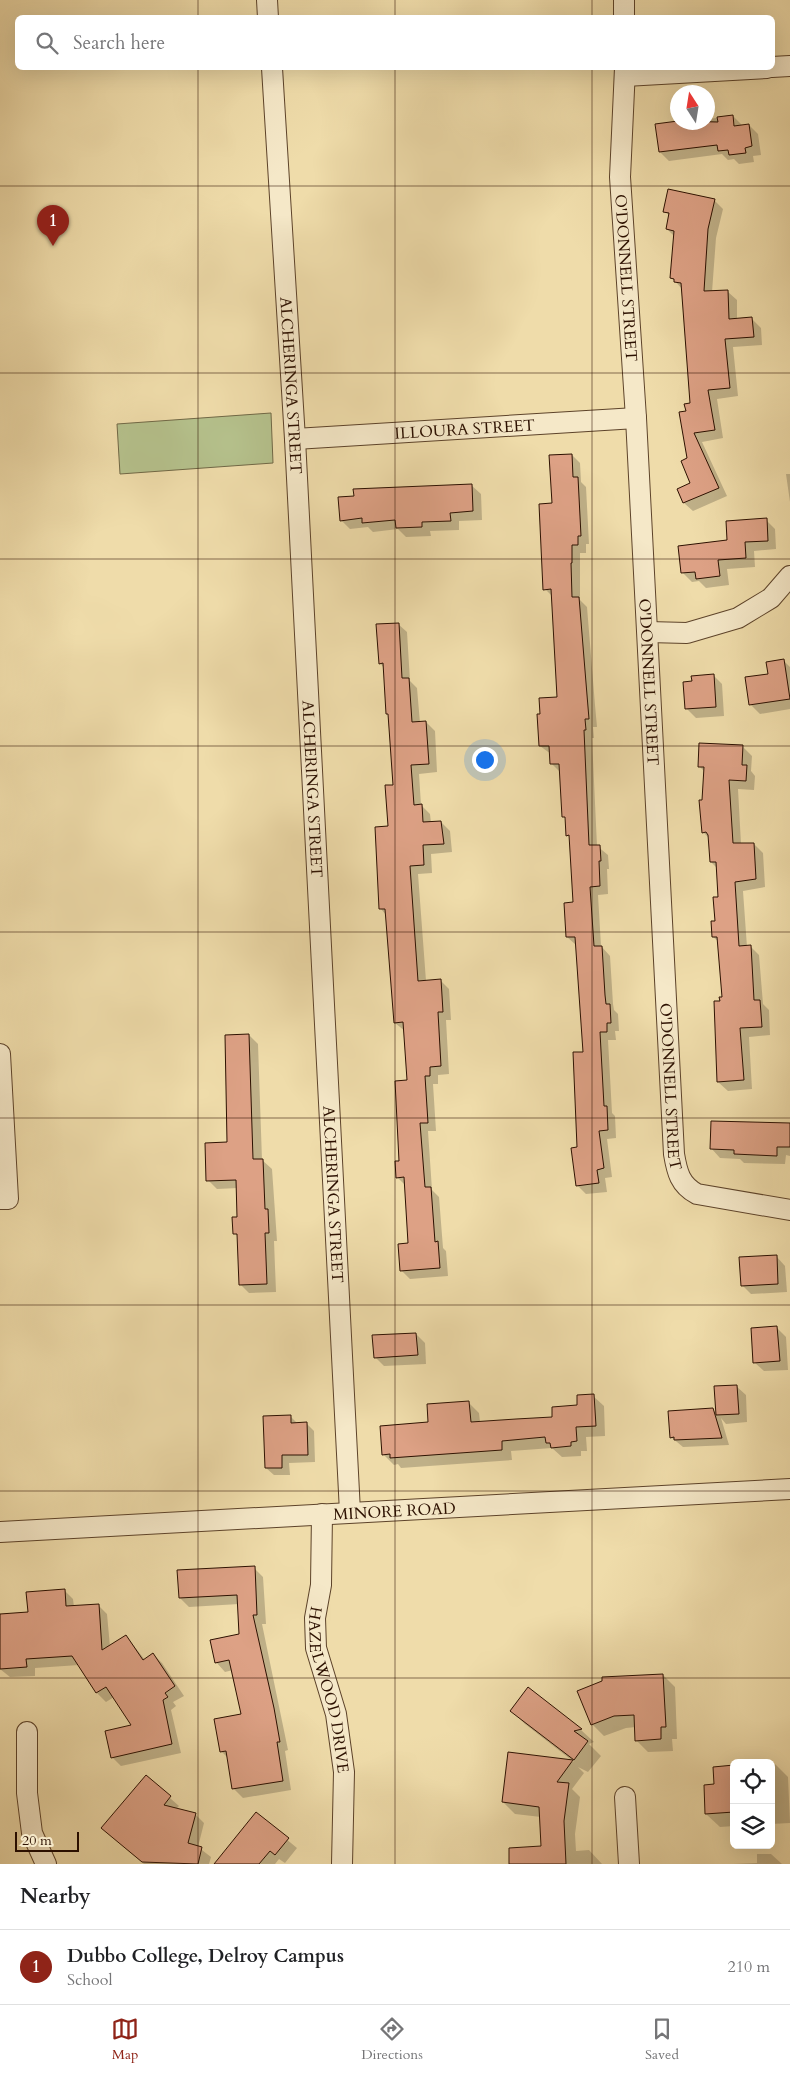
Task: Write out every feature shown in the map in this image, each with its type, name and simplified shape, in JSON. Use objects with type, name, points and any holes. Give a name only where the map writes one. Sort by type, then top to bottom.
[{"type":"street","points":[[267,0],[268,15]]},
{"type":"street","points":[[624,0],[624,15]]},
{"type":"street","points":[[775,67],[790,66]]},
{"type":"street","name":"ALCHERINGA STREET","points":[[272,70],[294,439],[350,1512]]},
{"type":"street","points":[[625,72],[696,70]]},
{"type":"street","name":"O'DONNELL STREET","points":[[625,72],[620,176],[636,418],[676,1167],[687,1189],[697,1194],[790,1210]]},
{"type":"street","name":"ILLOURA STREET","points":[[294,439],[636,418]]},
{"type":"street","points":[[648,632],[687,633],[738,618],[771,598],[790,576]]},
{"type":"street","points":[[0,1054],[8,1199],[0,1199]]},
{"type":"street","name":"MINORE ROAD","points":[[0,1532],[790,1489]]},
{"type":"street","name":"HAZELWOOD DRIVE","points":[[322,1514],[320,1584],[315,1618],[316,1640],[336,1714],[344,1772],[342,1864]]},
{"type":"street","points":[[27,1732],[27,1793],[32,1833],[46,1864]]},
{"type":"street","points":[[626,1797],[629,1864]]},
{"type":"green space","points":[[271,413],[273,463],[120,474],[117,424]]},
{"type":"building","points":[[733,115],[734,126],[749,124],[752,146],[745,148],[746,153],[729,155],[728,150],[718,151],[717,145],[659,152],[655,124],[670,122],[670,130],[715,130],[715,122],[718,122],[717,117]]},
{"type":"building","points":[[668,189],[715,199],[708,229],[704,291],[728,290],[729,319],[752,317],[754,337],[725,339],[730,388],[708,390],[715,430],[694,433],[719,488],[683,503],[677,489],[690,483],[681,461],[687,458],[679,412],[686,411],[684,404],[690,403],[681,283],[674,282],[674,279],[670,278],[674,231],[666,229],[669,213],[663,212]]},
{"type":"building","points":[[572,454],[573,477],[578,477],[581,536],[578,536],[578,545],[572,545],[572,597],[579,597],[589,719],[585,719],[586,730],[584,730],[589,845],[600,845],[601,861],[599,861],[600,886],[590,887],[594,946],[602,946],[606,1004],[610,1004],[611,1023],[607,1023],[607,1032],[600,1032],[604,1106],[607,1106],[608,1130],[599,1131],[604,1168],[597,1170],[599,1183],[576,1186],[571,1148],[577,1147],[573,1052],[583,1052],[575,937],[566,937],[564,903],[573,902],[569,835],[566,836],[565,817],[562,817],[559,764],[550,764],[549,746],[539,746],[537,714],[540,714],[539,698],[557,697],[551,589],[543,590],[539,504],[552,503],[549,455]]},
{"type":"building","points":[[472,484],[473,511],[450,513],[451,521],[422,522],[422,527],[396,528],[395,520],[362,523],[362,518],[340,521],[338,497],[354,496],[353,489]]},
{"type":"building","points":[[767,518],[768,541],[745,542],[746,558],[718,560],[720,576],[696,579],[695,572],[681,573],[678,546],[727,540],[726,521]]},
{"type":"building","points":[[399,623],[402,678],[409,678],[412,722],[426,721],[429,764],[411,765],[414,805],[422,804],[423,822],[441,821],[444,844],[423,845],[424,865],[410,866],[418,981],[441,979],[443,1012],[438,1012],[441,1066],[430,1067],[430,1076],[425,1076],[428,1123],[420,1123],[425,1187],[431,1187],[435,1242],[438,1241],[440,1268],[400,1271],[398,1244],[408,1243],[404,1177],[396,1178],[395,1161],[399,1161],[395,1081],[407,1080],[403,1022],[394,1023],[385,909],[379,909],[375,827],[388,826],[385,785],[393,785],[383,663],[379,664],[376,624]]},
{"type":"building","points":[[784,659],[790,699],[749,705],[745,677],[768,674],[766,662]]},
{"type":"building","points":[[714,674],[716,707],[685,709],[683,682],[692,681],[691,676]]},
{"type":"building","points":[[699,743],[743,745],[742,765],[747,765],[746,781],[729,780],[733,843],[754,843],[756,879],[735,882],[739,946],[751,945],[754,1000],[760,1000],[762,1027],[740,1028],[744,1080],[717,1082],[714,1001],[720,1001],[719,997],[722,997],[717,937],[712,937],[711,921],[715,921],[713,897],[718,897],[716,862],[710,862],[708,835],[706,832],[702,833],[699,800],[702,800],[704,767],[698,767]]},
{"type":"building","points":[[249,1034],[253,1159],[263,1159],[265,1209],[268,1209],[269,1233],[265,1233],[267,1284],[239,1285],[237,1234],[233,1234],[232,1217],[237,1217],[236,1180],[206,1181],[205,1143],[227,1142],[225,1035]]},
{"type":"building","points":[[711,1121],[790,1123],[790,1147],[777,1147],[777,1156],[734,1154],[734,1150],[710,1149]]},
{"type":"building","points":[[777,1255],[778,1284],[741,1286],[739,1257]]},
{"type":"building","points":[[777,1326],[780,1361],[753,1363],[751,1328]]},
{"type":"building","points":[[416,1333],[418,1355],[374,1358],[372,1335]]},
{"type":"building","points":[[737,1385],[739,1414],[716,1415],[714,1386]]},
{"type":"building","points":[[594,1394],[596,1426],[576,1427],[577,1441],[571,1442],[571,1446],[551,1448],[550,1443],[546,1443],[545,1437],[502,1441],[502,1450],[390,1458],[390,1454],[382,1455],[380,1426],[428,1422],[427,1404],[469,1401],[471,1422],[552,1417],[552,1407],[577,1405],[577,1395]]},
{"type":"building","points":[[713,1408],[722,1438],[674,1440],[674,1437],[670,1438],[668,1411]]},
{"type":"building","points":[[291,1415],[291,1423],[307,1422],[308,1455],[282,1455],[282,1468],[265,1468],[263,1416]]},
{"type":"building","points":[[255,1566],[257,1615],[253,1615],[274,1708],[280,1742],[277,1742],[283,1781],[232,1789],[226,1751],[220,1752],[214,1719],[241,1714],[229,1660],[215,1663],[210,1640],[239,1634],[237,1595],[179,1598],[177,1570]]},
{"type":"building","points":[[65,1589],[66,1606],[99,1604],[102,1650],[126,1635],[143,1660],[153,1653],[175,1686],[165,1693],[168,1697],[163,1700],[172,1744],[111,1758],[105,1731],[131,1725],[106,1687],[96,1693],[72,1656],[26,1659],[27,1667],[0,1669],[0,1614],[28,1612],[26,1592]]},
{"type":"building","points":[[663,1674],[666,1727],[661,1727],[661,1739],[635,1741],[634,1715],[614,1716],[591,1725],[577,1691],[602,1681],[602,1677]]},
{"type":"building","points":[[528,1687],[582,1729],[574,1731],[588,1741],[574,1760],[510,1711]]},
{"type":"building","points":[[508,1752],[573,1760],[557,1782],[569,1783],[564,1821],[566,1864],[509,1864],[509,1848],[541,1846],[539,1807],[502,1802]]},
{"type":"building","points":[[730,1765],[730,1812],[705,1814],[704,1785],[714,1784],[713,1767]]},
{"type":"building","points":[[146,1775],[171,1796],[164,1805],[196,1813],[188,1843],[202,1847],[198,1864],[142,1862],[101,1828]]},
{"type":"building","points":[[256,1812],[289,1838],[275,1855],[270,1851],[259,1864],[214,1864]]},
{"type":"place","name":"Dubbo College, Delroy Campus","points":[[53,246]]}]
